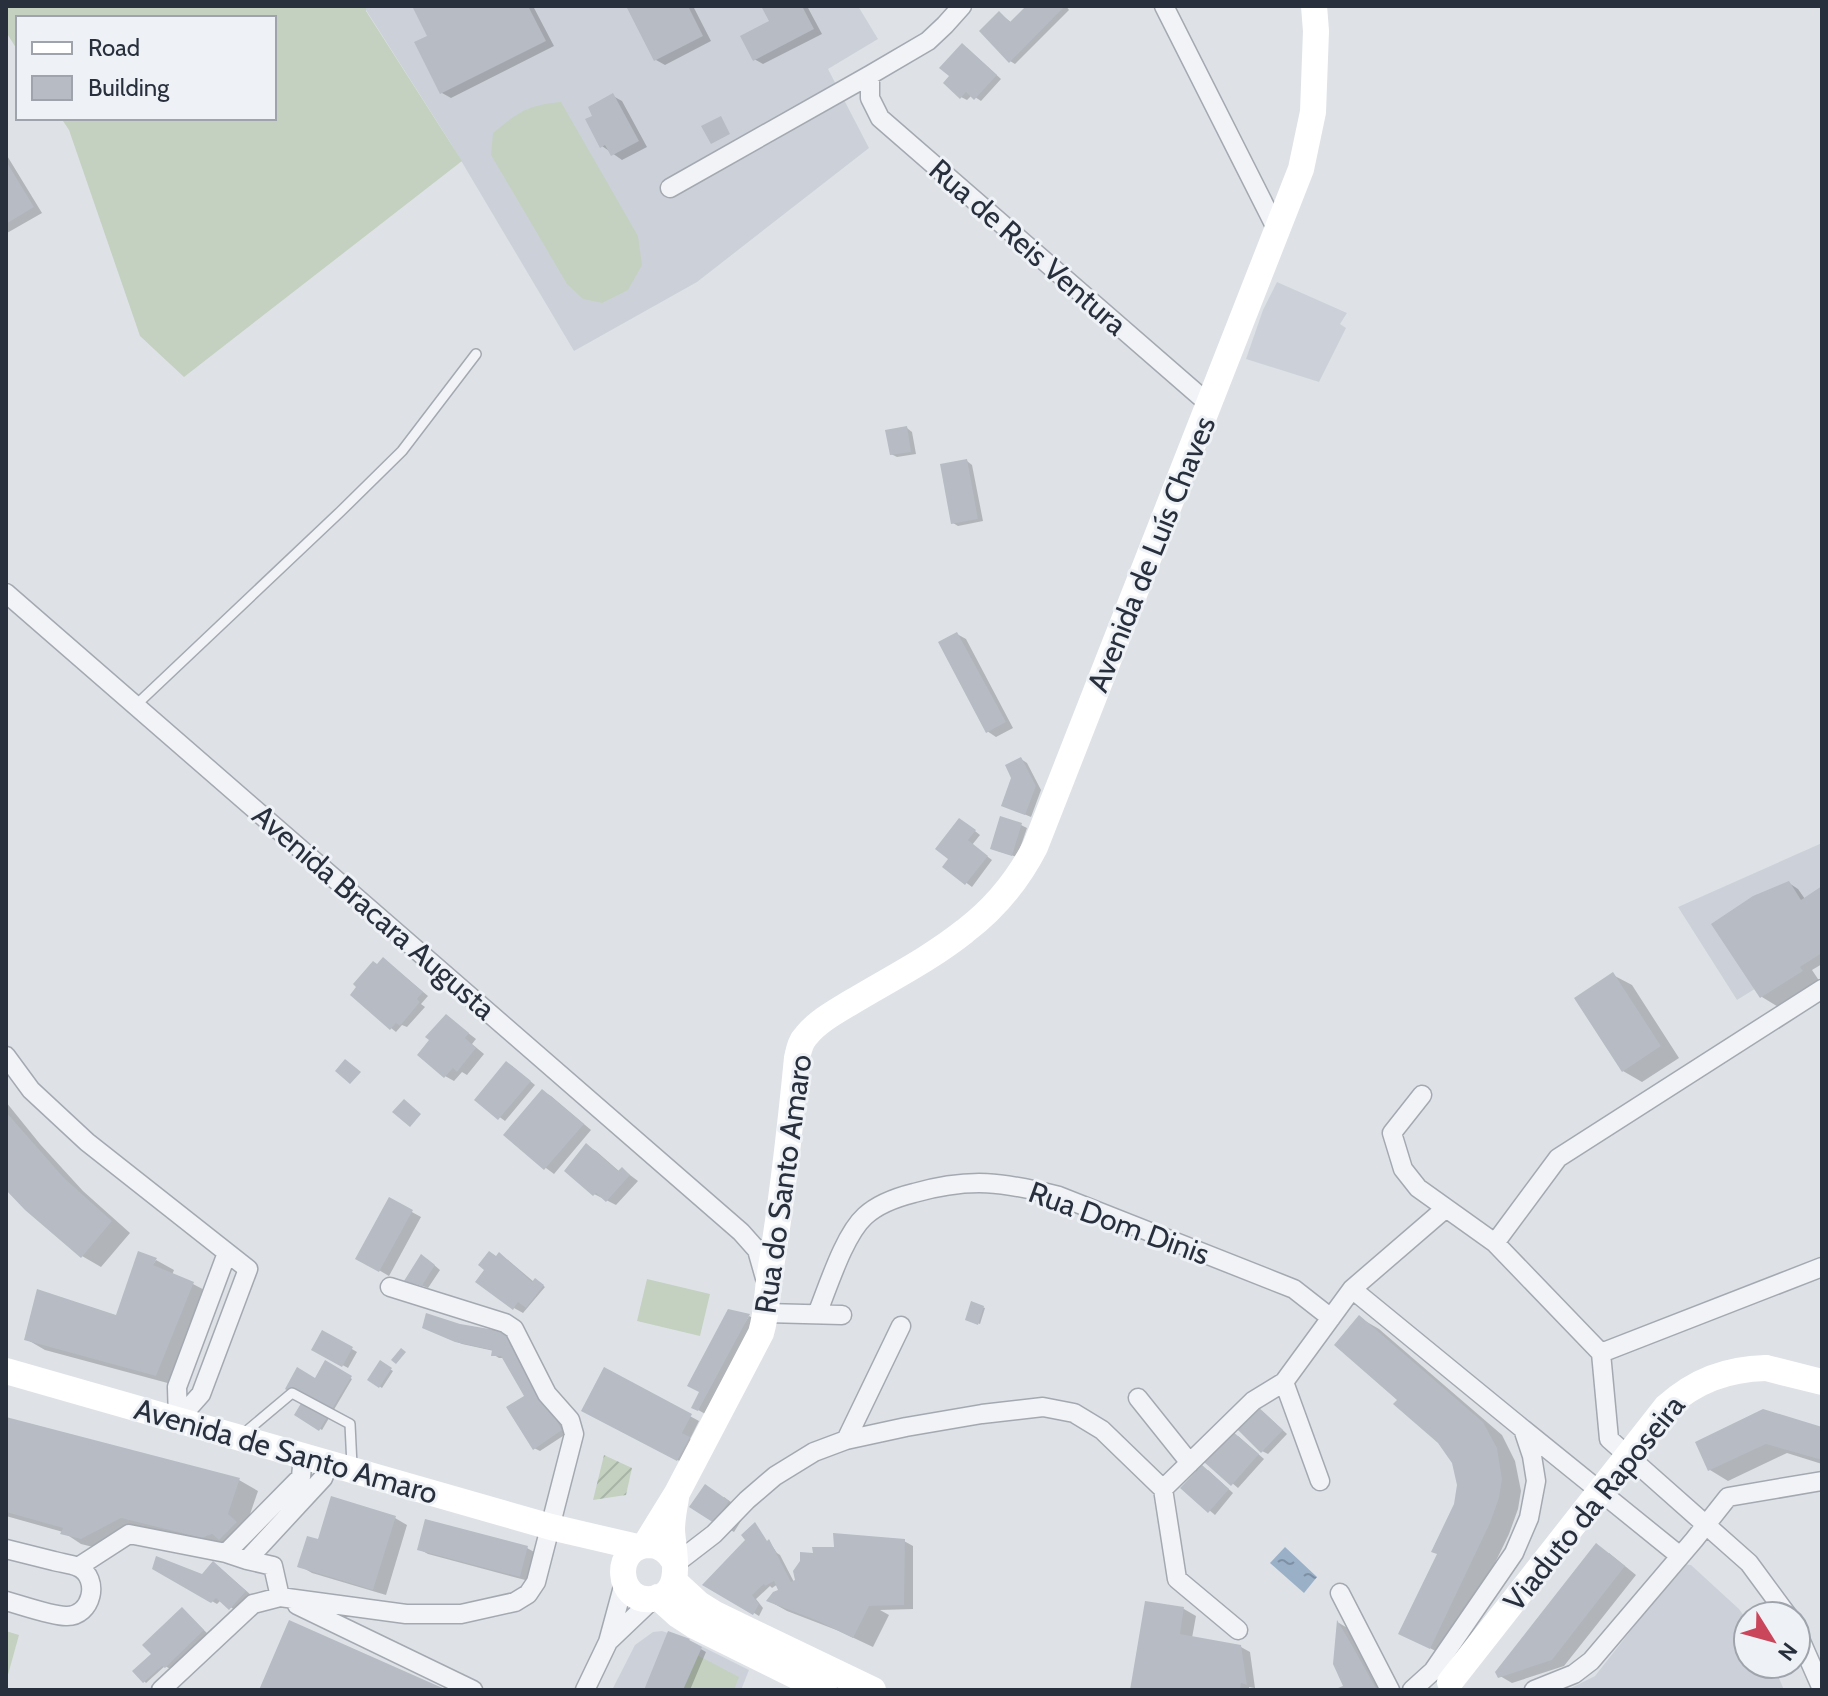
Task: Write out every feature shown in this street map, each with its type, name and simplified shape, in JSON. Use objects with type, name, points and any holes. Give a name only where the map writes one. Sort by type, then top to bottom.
[{"type":"main road","name":"Avenida de Luís Chaves","points":[[835,1013],[962,933],[987,912],[1011,885],[1040,836],[1301,169],[1313,112],[1314,6]]},
{"type":"main road","name":"Rua do Santo Amaro","points":[[641,1546],[677,1493],[761,1333],[782,1201],[799,1050],[810,1031],[835,1013]]},
{"type":"main road","name":"Viaduto da Raposeira","points":[[1446,1686],[1666,1407],[1688,1389],[1715,1376],[1766,1368],[1822,1382]]},
{"type":"main road","name":"Avenida de Santo Amaro","points":[[6,1371],[558,1528],[641,1546]]},
{"type":"main road","name":"Rua do Santo Amaro","points":[[667,1580],[677,1493]]},
{"type":"main road","name":"Avenida de Santo Amaro","points":[[558,1528],[597,1553],[623,1580]]},
{"type":"main road","points":[[667,1580],[644,1599],[636,1596],[623,1580],[624,1560],[641,1546],[662,1548],[669,1553],[667,1580],[678,1615],[824,1690]]},
{"type":"main road","points":[[667,1580],[706,1609],[873,1690]]},
{"type":"street","points":[[670,188],[928,41],[962,6]]},
{"type":"street","points":[[1164,6],[1277,230]]},
{"type":"street","name":"Rua de Reis Ventura","points":[[870,75],[870,98],[880,118],[1210,405]]},
{"type":"street","name":"Avenida Bracara Augusta","points":[[6,593],[741,1232],[759,1256],[767,1301]]},
{"type":"street","points":[[1495,1243],[1558,1158],[1822,989]]},
{"type":"street","points":[[6,1056],[31,1090],[87,1142],[227,1253],[177,1387],[178,1420]]},
{"type":"street","points":[[1422,1095],[1392,1133],[1403,1169],[1418,1188],[1495,1243],[1601,1353],[1609,1439],[1749,1563],[1776,1600]]},
{"type":"street","name":"Rua Dom Dinis","points":[[817,1314],[850,1234],[865,1215],[896,1197],[941,1185],[982,1181],[1019,1186],[1073,1202],[1294,1289],[1331,1318]]},
{"type":"street","points":[[741,1232],[755,1233],[765,1229],[773,1221],[782,1201]]},
{"type":"street","points":[[1163,1489],[1253,1401],[1284,1382],[1352,1289],[1446,1208]]},
{"type":"street","points":[[1601,1353],[1822,1267]]},
{"type":"street","points":[[161,1690],[253,1604],[280,1597],[406,1614],[461,1614],[515,1602],[528,1594],[536,1582],[558,1528],[574,1434],[570,1420],[547,1394],[514,1329],[505,1323],[390,1287]]},
{"type":"street","points":[[1352,1289],[1680,1556]]},
{"type":"street","points":[[767,1301],[817,1314],[842,1315]]},
{"type":"street","points":[[846,1440],[901,1326]]},
{"type":"street","points":[[1284,1382],[1320,1481]]},
{"type":"street","points":[[1138,1398],[1190,1463]]},
{"type":"street","points":[[608,1642],[747,1500],[784,1469],[814,1452],[846,1440],[906,1427],[1043,1407],[1074,1413],[1102,1430],[1163,1489],[1177,1579],[1238,1630]]},
{"type":"street","points":[[1412,1690],[1433,1671],[1514,1553],[1529,1518],[1536,1481],[1523,1429]]},
{"type":"street","points":[[226,1553],[301,1477],[328,1463]]},
{"type":"street","points":[[247,1560],[323,1478],[328,1463]]},
{"type":"street","points":[[1534,1690],[1583,1668],[1728,1497],[1822,1481]]},
{"type":"street","points":[[78,1567],[129,1534],[226,1553],[273,1566],[280,1597]]},
{"type":"street","points":[[6,1549],[78,1567],[91,1585],[90,1600],[81,1612],[66,1616],[6,1601]]},
{"type":"street","points":[[585,1690],[608,1642],[623,1580]]},
{"type":"street","points":[[1340,1593],[1390,1690]]},
{"type":"street","points":[[280,1597],[473,1690]]},
{"type":"street","points":[[577,1690],[585,1674],[598,1663]]},
{"type":"street","points":[[1812,1666],[1822,1689]]},
{"type":"lane","points":[[136,705],[402,451],[476,354]]},
{"type":"lane","points":[[239,1438],[292,1393],[350,1424],[328,1463]]},
{"type":"shaded area","points":[[366,6],[858,6],[878,39],[828,69],[869,148],[697,282],[574,351]]},
{"type":"shaded area","points":[[1277,282],[1347,313],[1340,324],[1346,328],[1319,382],[1246,359],[1263,310]]},
{"type":"shaded area","points":[[1822,843],[1822,947],[1737,1000],[1678,907]]},
{"type":"shaded area","points":[[1683,1564],[1691,1565],[1732,1603],[1732,1680],[1780,1680],[1784,1690],[1567,1690],[1595,1676]]},
{"type":"shaded area","points":[[662,1631],[689,1640],[749,1670],[741,1690],[612,1690],[635,1645],[653,1632]]},
{"type":"green space","points":[[6,6],[366,6],[366,11],[462,161],[184,377],[140,336],[69,130],[62,120],[276,120],[276,16],[16,16],[16,48],[6,32]]},
{"type":"green space","points":[[561,102],[638,236],[642,265],[628,290],[602,303],[583,299],[567,284],[491,155],[493,133],[510,120],[540,105]]},
{"type":"green space","points":[[647,1279],[710,1294],[700,1336],[637,1321]]},
{"type":"green space","points":[[604,1455],[632,1468],[626,1495],[593,1500]]},
{"type":"green space","points":[[6,1631],[19,1635],[6,1682]]},
{"type":"green space","points":[[697,1655],[739,1677],[734,1690],[682,1690]]},
{"type":"water","points":[[1285,1547],[1317,1577],[1304,1593],[1270,1563]]},
{"type":"building","points":[[412,6],[528,6],[546,41],[440,94],[414,42],[427,36]]},
{"type":"building","points":[[626,6],[688,6],[703,36],[654,61]]},
{"type":"building","points":[[761,6],[802,6],[814,29],[753,61],[740,36],[769,21]]},
{"type":"building","points":[[1026,6],[1065,6],[1009,63],[979,31],[999,11],[1010,22]]},
{"type":"building","points":[[962,43],[997,75],[974,100],[966,92],[960,99],[943,83],[949,76],[939,68]]},
{"type":"building","points":[[613,93],[639,141],[611,156],[605,145],[600,148],[585,119],[592,116],[588,107]]},
{"type":"building","points":[[721,116],[730,134],[711,144],[701,126]]},
{"type":"building","points":[[6,161],[34,207],[6,224]]},
{"type":"building","points":[[907,426],[911,452],[890,455],[885,430]]},
{"type":"building","points":[[967,459],[978,519],[951,524],[940,464]]},
{"type":"building","points":[[957,632],[1006,722],[986,733],[938,642]]},
{"type":"building","points":[[1021,757],[1036,786],[1025,815],[1001,806],[1011,778],[1005,765]]},
{"type":"building","points":[[1000,816],[1022,823],[1012,856],[990,849]]},
{"type":"building","points":[[959,818],[976,830],[968,840],[988,856],[965,885],[942,867],[948,859],[935,849]]},
{"type":"building","points":[[1789,881],[1801,900],[1822,886],[1822,953],[1800,967],[1803,971],[1760,998],[1711,924],[1753,896]]},
{"type":"building","points":[[383,957],[423,992],[417,999],[420,1002],[400,1026],[396,1023],[390,1030],[350,995],[356,987],[353,984],[373,961],[377,964]]},
{"type":"building","points":[[1613,972],[1661,1046],[1622,1072],[1574,998]]},
{"type":"building","points":[[446,1014],[469,1033],[465,1038],[476,1048],[457,1072],[453,1068],[444,1078],[417,1055],[429,1040],[425,1037]]},
{"type":"building","points":[[345,1059],[361,1072],[350,1084],[335,1071]]},
{"type":"building","points":[[506,1061],[531,1081],[498,1120],[474,1100]]},
{"type":"building","points":[[542,1089],[584,1124],[544,1170],[503,1135]]},
{"type":"building","points":[[404,1099],[421,1114],[410,1127],[392,1112]]},
{"type":"building","points":[[6,1112],[64,1178],[112,1221],[81,1258],[6,1190]]},
{"type":"building","points":[[586,1143],[618,1171],[622,1167],[630,1175],[606,1202],[596,1193],[593,1196],[564,1171]]},
{"type":"building","points":[[389,1197],[413,1210],[379,1272],[355,1259]]},
{"type":"building","points":[[138,1251],[157,1258],[153,1265],[194,1282],[156,1376],[24,1340],[37,1289],[116,1315]]},
{"type":"building","points":[[489,1251],[496,1256],[499,1252],[532,1282],[535,1278],[544,1285],[526,1308],[518,1302],[513,1310],[475,1282],[484,1270],[478,1265]]},
{"type":"building","points":[[421,1254],[435,1265],[422,1286],[404,1281]]},
{"type":"building","points":[[971,1301],[984,1306],[978,1325],[965,1320]]},
{"type":"building","points":[[728,1309],[750,1314],[698,1411],[691,1408],[699,1392],[687,1386]]},
{"type":"building","points":[[426,1313],[460,1324],[507,1332],[562,1430],[533,1450],[506,1407],[524,1396],[501,1356],[491,1356],[492,1350],[455,1342],[422,1328]]},
{"type":"building","points":[[1359,1315],[1483,1422],[1497,1448],[1502,1479],[1499,1498],[1430,1649],[1398,1634],[1437,1554],[1431,1552],[1454,1504],[1457,1485],[1452,1463],[1438,1443],[1393,1404],[1397,1400],[1334,1345]]},
{"type":"building","points":[[322,1330],[353,1347],[342,1367],[311,1350]]},
{"type":"building","points":[[401,1348],[406,1352],[396,1364],[391,1360]]},
{"type":"building","points":[[325,1360],[352,1376],[319,1431],[294,1415],[303,1400],[285,1389],[297,1367],[315,1378]]},
{"type":"building","points":[[380,1360],[392,1368],[379,1388],[367,1380]]},
{"type":"building","points":[[604,1367],[692,1414],[682,1433],[690,1437],[677,1461],[581,1411]]},
{"type":"building","points":[[1256,1405],[1283,1430],[1261,1453],[1236,1428]]},
{"type":"building","points":[[1763,1409],[1822,1427],[1822,1460],[1766,1444],[1708,1471],[1695,1442]]},
{"type":"building","points":[[6,1417],[240,1478],[228,1514],[237,1522],[219,1540],[212,1534],[202,1538],[121,1518],[81,1539],[60,1534],[63,1528],[6,1512]]},
{"type":"building","points":[[1232,1431],[1259,1454],[1231,1486],[1204,1462]]},
{"type":"building","points":[[1202,1465],[1229,1489],[1208,1513],[1180,1488]]},
{"type":"building","points":[[705,1484],[729,1501],[714,1523],[689,1507]]},
{"type":"building","points":[[331,1496],[396,1516],[373,1590],[297,1567],[307,1536],[318,1539]]},
{"type":"building","points":[[425,1519],[528,1546],[520,1577],[417,1550]]},
{"type":"building","points":[[755,1522],[767,1541],[769,1539],[791,1582],[795,1580],[793,1571],[800,1561],[800,1552],[813,1553],[812,1547],[834,1547],[833,1533],[905,1539],[904,1605],[869,1606],[853,1638],[766,1601],[778,1590],[774,1581],[764,1584],[752,1595],[759,1604],[753,1615],[702,1585],[745,1540],[741,1535]]},
{"type":"building","points":[[1596,1543],[1625,1566],[1552,1660],[1498,1678],[1495,1672]]},
{"type":"building","points":[[156,1556],[202,1574],[213,1561],[246,1591],[229,1610],[216,1598],[211,1603],[152,1569]]},
{"type":"building","points":[[1145,1601],[1184,1607],[1180,1634],[1241,1645],[1247,1685],[1241,1683],[1240,1690],[1130,1690]]},
{"type":"building","points":[[182,1607],[204,1630],[165,1668],[162,1666],[143,1683],[132,1671],[151,1654],[142,1645]]},
{"type":"building","points":[[289,1620],[447,1690],[259,1690]]},
{"type":"building","points":[[1337,1620],[1377,1690],[1333,1690],[1343,1686],[1333,1664]]},
{"type":"building","points":[[668,1631],[702,1647],[683,1690],[644,1690]]}]
